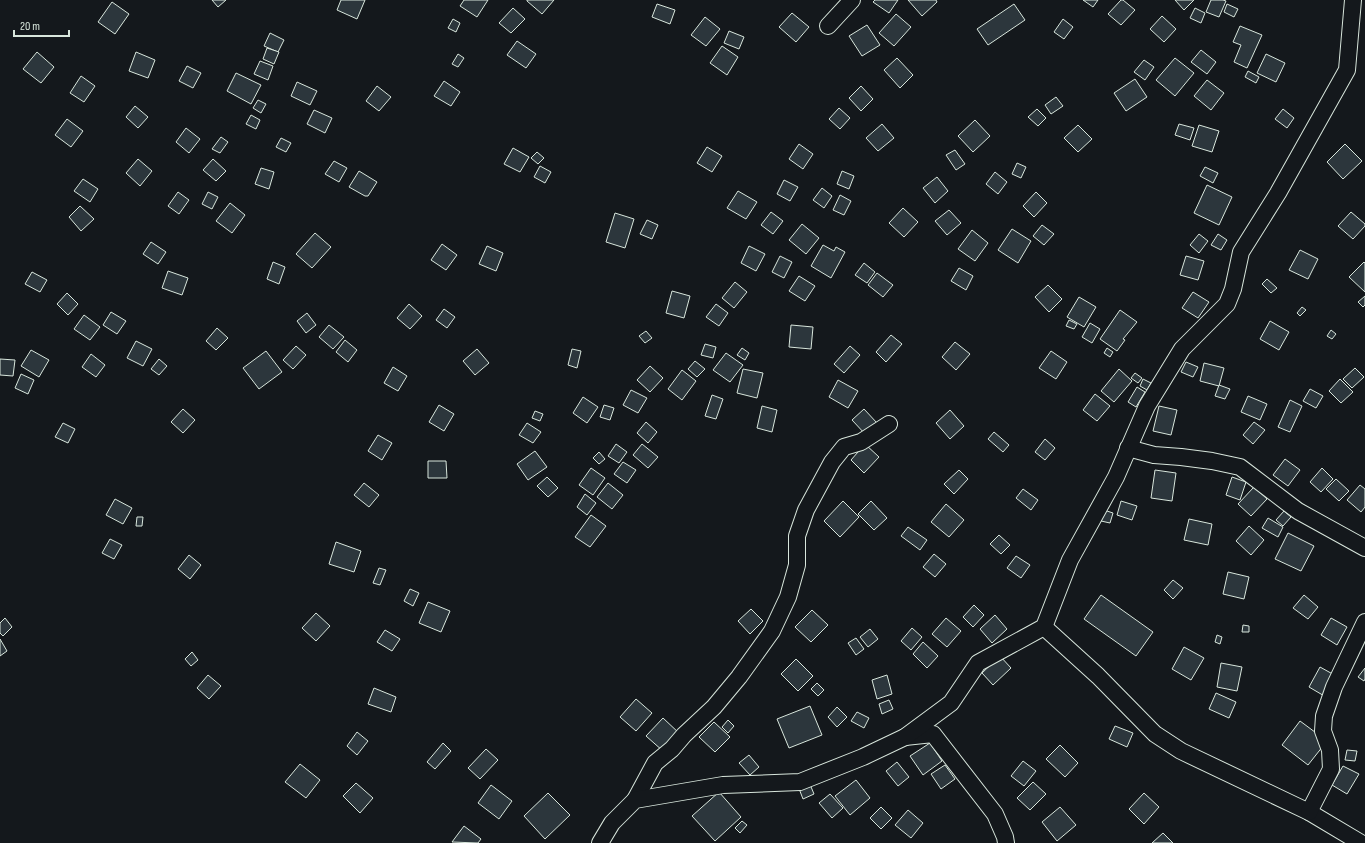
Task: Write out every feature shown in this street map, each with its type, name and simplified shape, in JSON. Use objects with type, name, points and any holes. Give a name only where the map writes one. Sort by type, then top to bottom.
[{"type":"street","points":[[828,26],[852,0]]},
{"type":"street","points":[[635,800],[723,785],[800,782],[863,757],[905,737],[951,703],[978,663],[1044,627],[1070,560],[1116,477],[1148,406],[1182,349],[1228,304],[1233,289],[1241,252],[1278,193],[1347,70],[1353,0]]},
{"type":"street","points":[[600,843],[612,823],[635,800],[655,763],[672,749],[714,707],[739,677],[772,631],[788,597],[797,565],[797,536],[806,510],[832,462],[844,447],[861,442],[889,424]]},
{"type":"street","points":[[1128,448],[1154,455],[1212,461],[1240,467],[1298,511],[1365,548]]},
{"type":"street","points":[[1309,812],[1331,769],[1330,750],[1323,731],[1324,716],[1334,687],[1365,622]]},
{"type":"street","points":[[1044,627],[1098,676],[1155,734],[1181,751],[1309,812],[1361,843]]},
{"type":"street","points":[[905,737],[933,734],[995,814],[1006,843]]},
{"type":"building","points":[[212,0],[226,0],[218,7]]},
{"type":"building","points":[[341,0],[365,0],[357,19],[337,10]]},
{"type":"building","points":[[464,0],[488,0],[477,17],[460,6]]},
{"type":"building","points":[[527,0],[554,0],[542,14]]},
{"type":"building","points":[[875,0],[898,0],[889,13],[873,2]]},
{"type":"building","points":[[908,0],[936,0],[937,2],[922,16]]},
{"type":"building","points":[[1083,0],[1098,0],[1093,7]]},
{"type":"building","points":[[1121,0],[1135,10],[1121,25],[1108,14]]},
{"type":"building","points":[[1175,0],[1194,0],[1184,10]]},
{"type":"building","points":[[1211,0],[1226,1],[1219,17],[1206,12]]},
{"type":"building","points":[[112,2],[129,14],[115,34],[98,22]]},
{"type":"building","points":[[657,4],[675,10],[670,24],[652,17]]},
{"type":"building","points":[[1014,4],[1025,20],[988,45],[977,29]]},
{"type":"building","points":[[1227,4],[1238,9],[1234,17],[1224,12]]},
{"type":"building","points":[[513,8],[525,19],[511,33],[499,23]]},
{"type":"building","points":[[1195,8],[1205,13],[1201,23],[1190,18]]},
{"type":"building","points":[[792,13],[809,27],[796,42],[779,27]]},
{"type":"building","points":[[896,14],[911,27],[894,46],[879,33]]},
{"type":"building","points":[[1162,16],[1176,29],[1164,42],[1150,29]]},
{"type":"building","points":[[705,17],[720,29],[706,46],[691,35]]},
{"type":"building","points":[[453,19],[460,23],[456,32],[448,28]]},
{"type":"building","points":[[1063,19],[1073,27],[1064,39],[1054,32]]},
{"type":"building","points":[[867,25],[880,45],[862,56],[849,36]]},
{"type":"building","points":[[1240,26],[1262,35],[1247,68],[1234,62],[1241,45],[1233,42]]},
{"type":"building","points":[[729,31],[744,37],[739,49],[724,43]]},
{"type":"building","points":[[270,33],[284,40],[278,52],[264,46]]},
{"type":"building","points":[[517,41],[536,54],[526,68],[507,55]]},
{"type":"building","points":[[722,46],[738,57],[727,75],[710,63]]},
{"type":"building","points":[[267,48],[279,52],[274,64],[263,59]]},
{"type":"building","points":[[1201,50],[1216,62],[1207,74],[1191,62]]},
{"type":"building","points":[[37,52],[54,67],[41,83],[23,69]]},
{"type":"building","points":[[136,52],[155,60],[148,78],[129,71]]},
{"type":"building","points":[[458,54],[464,58],[458,67],[452,64]]},
{"type":"building","points":[[1266,54],[1285,63],[1276,82],[1257,73]]},
{"type":"building","points":[[897,58],[913,75],[900,88],[884,70]]},
{"type":"building","points":[[1175,58],[1194,73],[1175,96],[1156,80]]},
{"type":"building","points":[[1144,60],[1154,67],[1145,80],[1134,72]]},
{"type":"building","points":[[260,61],[273,66],[268,80],[254,74]]},
{"type":"building","points":[[187,66],[201,73],[193,88],[179,81]]},
{"type":"building","points":[[1248,71],[1259,77],[1256,83],[1245,77]]},
{"type":"building","points":[[236,73],[261,85],[251,104],[227,91]]},
{"type":"building","points":[[81,76],[95,86],[84,102],[70,93]]},
{"type":"building","points":[[1135,79],[1147,97],[1126,111],[1114,93]]},
{"type":"building","points":[[1207,80],[1224,93],[1211,110],[1194,96]]},
{"type":"building","points":[[444,81],[460,92],[451,106],[434,96]]},
{"type":"building","points":[[297,82],[317,91],[310,105],[291,96]]},
{"type":"building","points":[[377,86],[391,97],[379,111],[366,101]]},
{"type":"building","points":[[861,86],[873,99],[861,111],[849,98]]},
{"type":"building","points":[[1056,97],[1063,106],[1051,114],[1045,105]]},
{"type":"building","points":[[258,100],[266,104],[261,113],[253,108]]},
{"type":"building","points":[[135,106],[148,117],[138,128],[126,117]]},
{"type":"building","points":[[839,108],[850,118],[840,129],[829,119]]},
{"type":"building","points":[[1037,109],[1046,118],[1038,126],[1028,117]]},
{"type":"building","points":[[1283,109],[1294,118],[1287,128],[1275,119]]},
{"type":"building","points":[[314,110],[332,118],[325,133],[307,124]]},
{"type":"building","points":[[251,115],[260,120],[256,129],[246,124]]},
{"type":"building","points":[[67,119],[83,131],[71,147],[55,135]]},
{"type":"building","points":[[975,120],[990,136],[973,152],[958,136]]},
{"type":"building","points":[[882,124],[894,138],[878,151],[866,138]]},
{"type":"building","points":[[1179,124],[1194,128],[1190,140],[1175,135]]},
{"type":"building","points":[[1078,125],[1092,139],[1078,152],[1064,138]]},
{"type":"building","points":[[1199,125],[1219,131],[1212,152],[1192,146]]},
{"type":"building","points":[[186,128],[200,139],[189,153],[176,142]]},
{"type":"building","points":[[221,137],[228,142],[220,153],[212,149]]},
{"type":"building","points":[[281,138],[291,143],[286,152],[276,147]]},
{"type":"building","points":[[799,144],[813,154],[803,169],[789,159]]},
{"type":"building","points":[[1345,144],[1362,161],[1343,179],[1327,162]]},
{"type":"building","points":[[707,147],[722,156],[712,172],[697,163]]},
{"type":"building","points":[[513,148],[529,157],[520,172],[504,164]]},
{"type":"building","points":[[955,150],[965,164],[956,170],[946,155]]},
{"type":"building","points":[[537,152],[544,158],[538,164],[531,158]]},
{"type":"building","points":[[138,159],[152,171],[140,186],[126,173]]},
{"type":"building","points":[[213,159],[226,171],[216,181],[203,170]]},
{"type":"building","points":[[334,161],[347,168],[339,182],[325,174]]},
{"type":"building","points":[[1017,163],[1026,167],[1021,178],[1012,174]]},
{"type":"building","points":[[540,166],[551,172],[545,183],[534,177]]},
{"type":"building","points":[[1205,167],[1218,173],[1213,183],[1200,176]]},
{"type":"building","points":[[261,168],[274,172],[269,189],[255,184]]},
{"type":"building","points":[[359,171],[377,182],[368,196],[365,196],[349,187]]},
{"type":"building","points":[[842,171],[854,176],[849,189],[837,184]]},
{"type":"building","points":[[995,172],[1007,182],[998,194],[986,184]]},
{"type":"building","points":[[937,177],[948,191],[935,203],[923,188]]},
{"type":"building","points":[[83,179],[98,189],[90,202],[74,191]]},
{"type":"building","points":[[784,180],[798,187],[790,201],[777,194]]},
{"type":"building","points":[[1207,185],[1232,197],[1219,225],[1194,213]]},
{"type":"building","points":[[822,188],[832,196],[824,208],[813,200]]},
{"type":"building","points":[[738,191],[757,202],[746,219],[727,208]]},
{"type":"building","points":[[178,192],[189,200],[179,214],[168,206]]},
{"type":"building","points":[[208,192],[218,197],[212,209],[202,204]]},
{"type":"building","points":[[1036,192],[1047,203],[1034,217],[1023,206]]},
{"type":"building","points":[[840,195],[851,201],[844,215],[833,210]]},
{"type":"building","points":[[230,203],[245,215],[232,233],[216,221]]},
{"type":"building","points":[[80,206],[94,219],[81,231],[69,217]]},
{"type":"building","points":[[903,208],[918,222],[904,237],[889,223]]},
{"type":"building","points":[[949,210],[961,223],[947,235],[935,221]]},
{"type":"building","points":[[771,212],[783,221],[773,234],[761,225]]},
{"type":"building","points":[[1351,212],[1365,224],[1365,226],[1353,239],[1338,226]]},
{"type":"building","points":[[615,213],[634,219],[625,248],[606,242]]},
{"type":"building","points":[[647,220],[658,225],[652,239],[640,234]]},
{"type":"building","points":[[802,224],[819,238],[806,254],[789,240]]},
{"type":"building","points":[[1042,225],[1054,234],[1044,245],[1033,236]]},
{"type":"building","points":[[1012,229],[1031,241],[1018,263],[998,250]]},
{"type":"building","points":[[972,230],[988,243],[975,261],[958,249]]},
{"type":"building","points":[[315,233],[331,247],[312,268],[296,254]]},
{"type":"building","points":[[1199,234],[1208,241],[1199,253],[1190,245]]},
{"type":"building","points":[[1218,234],[1227,240],[1221,250],[1211,245]]},
{"type":"building","points":[[151,242],[166,252],[158,264],[143,254]]},
{"type":"building","points":[[442,244],[457,255],[446,270],[431,260]]},
{"type":"building","points":[[823,245],[834,251],[836,247],[845,252],[831,278],[811,266]]},
{"type":"building","points":[[487,246],[503,253],[496,271],[479,264]]},
{"type":"building","points":[[749,246],[765,254],[756,271],[741,263]]},
{"type":"building","points":[[1300,250],[1318,259],[1308,279],[1289,270]]},
{"type":"building","points":[[780,256],[792,262],[784,278],[772,272]]},
{"type":"building","points":[[1186,256],[1204,261],[1198,280],[1180,275]]},
{"type":"building","points":[[273,262],[285,267],[279,284],[267,279]]},
{"type":"building","points":[[1364,262],[1365,263],[1365,292],[1349,277]]},
{"type":"building","points":[[864,263],[875,272],[867,283],[855,275]]},
{"type":"building","points":[[959,268],[973,276],[966,290],[951,281]]},
{"type":"building","points":[[168,271],[188,278],[182,295],[162,288]]},
{"type":"building","points":[[32,272],[47,280],[40,292],[25,284]]},
{"type":"building","points":[[877,273],[893,285],[883,297],[868,285]]},
{"type":"building","points":[[799,276],[815,286],[805,301],[789,291]]},
{"type":"building","points":[[1267,279],[1277,288],[1271,293],[1262,284]]},
{"type":"building","points":[[735,282],[747,292],[734,308],[722,298]]},
{"type":"building","points":[[1048,285],[1062,299],[1049,312],[1035,297]]},
{"type":"building","points":[[672,291],[690,296],[684,318],[666,313]]},
{"type":"building","points":[[1193,292],[1209,302],[1198,318],[1182,308]]},
{"type":"building","points":[[67,293],[78,304],[68,315],[57,304]]},
{"type":"building","points":[[1365,296],[1365,305],[1363,307],[1358,302]]},
{"type":"building","points":[[1079,297],[1096,307],[1084,327],[1067,317]]},
{"type":"building","points":[[409,304],[422,316],[410,329],[397,318]]},
{"type":"building","points":[[716,304],[728,313],[719,326],[706,317]]},
{"type":"building","points":[[1302,307],[1306,310],[1300,316],[1297,313]]},
{"type":"building","points":[[444,309],[455,317],[447,328],[436,320]]},
{"type":"building","points":[[1120,310],[1137,322],[1123,339],[1125,340],[1117,351],[1100,339]]},
{"type":"building","points":[[111,312],[126,321],[117,334],[103,325]]},
{"type":"building","points":[[307,313],[316,325],[306,333],[297,321]]},
{"type":"building","points":[[84,315],[100,327],[90,340],[74,329]]},
{"type":"building","points":[[1069,320],[1077,324],[1074,329],[1066,326]]},
{"type":"building","points":[[1270,321],[1289,332],[1279,350],[1260,339]]},
{"type":"building","points":[[1090,323],[1100,329],[1092,343],[1082,337]]},
{"type":"building","points":[[329,325],[344,337],[333,349],[319,337]]},
{"type":"building","points":[[791,325],[813,327],[811,349],[789,347]]},
{"type":"building","points":[[217,328],[228,338],[216,350],[206,341]]},
{"type":"building","points":[[1331,330],[1336,334],[1332,339],[1327,336]]},
{"type":"building","points":[[646,331],[652,338],[645,343],[639,336]]},
{"type":"building","points":[[891,335],[902,344],[886,362],[876,352]]},
{"type":"building","points":[[345,340],[357,350],[348,362],[336,352]]},
{"type":"building","points":[[136,341],[152,349],[143,366],[127,358]]},
{"type":"building","points":[[955,342],[970,354],[956,370],[942,357]]},
{"type":"building","points":[[705,344],[716,347],[713,358],[701,355]]},
{"type":"building","points":[[296,346],[306,355],[293,369],[283,360]]},
{"type":"building","points":[[850,346],[860,355],[844,373],[834,364]]},
{"type":"building","points":[[742,348],[749,353],[745,360],[737,355]]},
{"type":"building","points":[[1107,348],[1113,352],[1110,357],[1104,353]]},
{"type":"building","points":[[477,349],[489,363],[475,375],[463,361]]},
{"type":"building","points":[[572,349],[581,351],[577,368],[568,365]]},
{"type":"building","points":[[31,350],[49,360],[39,377],[21,366]]},
{"type":"building","points":[[266,351],[282,372],[259,389],[243,368]]},
{"type":"building","points":[[1051,351],[1067,362],[1056,379],[1039,368]]},
{"type":"building","points":[[726,353],[743,365],[730,382],[713,370]]},
{"type":"building","points":[[91,354],[105,365],[96,377],[82,367]]},
{"type":"building","points":[[0,359],[15,360],[13,376],[0,375]]},
{"type":"building","points":[[159,359],[167,366],[159,375],[151,369]]},
{"type":"building","points":[[695,361],[705,369],[697,377],[688,369]]},
{"type":"building","points":[[1186,362],[1198,367],[1193,377],[1181,372]]},
{"type":"building","points":[[1204,363],[1224,368],[1219,386],[1200,381]]},
{"type":"building","points":[[650,366],[663,378],[650,392],[637,380]]},
{"type":"building","points":[[393,367],[407,376],[398,391],[384,383]]},
{"type":"building","points":[[1355,368],[1364,377],[1352,388],[1343,379]]},
{"type":"building","points":[[743,369],[763,373],[757,398],[737,393]]},
{"type":"building","points":[[1119,369],[1132,381],[1114,402],[1101,391]]},
{"type":"building","points":[[682,370],[696,381],[682,400],[668,389]]},
{"type":"building","points":[[1135,373],[1142,378],[1138,383],[1131,378]]},
{"type":"building","points":[[21,374],[34,380],[28,394],[15,388]]},
{"type":"building","points":[[1143,379],[1151,383],[1147,390],[1140,386]]},
{"type":"building","points":[[1340,379],[1353,392],[1341,403],[1329,391]]},
{"type":"building","points":[[838,380],[858,391],[848,408],[829,397]]},
{"type":"building","points":[[1219,385],[1230,389],[1225,399],[1215,396]]},
{"type":"building","points":[[1137,387],[1145,392],[1136,407],[1128,402]]},
{"type":"building","points":[[1310,389],[1323,396],[1316,408],[1303,401]]},
{"type":"building","points":[[631,390],[647,398],[638,413],[623,405]]},
{"type":"building","points":[[1095,394],[1110,406],[1097,421],[1083,410]]},
{"type":"building","points":[[712,395],[723,399],[716,419],[705,416]]},
{"type":"building","points":[[1248,396],[1267,404],[1260,420],[1241,412]]},
{"type":"building","points":[[583,397],[598,407],[587,423],[573,413]]},
{"type":"building","points":[[1290,400],[1302,406],[1290,432],[1278,427]]},
{"type":"building","points":[[439,405],[454,414],[444,431],[429,422]]},
{"type":"building","points":[[604,405],[614,408],[610,420],[600,417]]},
{"type":"building","points":[[762,406],[777,410],[772,432],[757,428]]},
{"type":"building","points":[[1159,406],[1177,410],[1171,435],[1153,431]]},
{"type":"building","points":[[183,409],[195,420],[183,433],[171,422]]},
{"type":"building","points":[[864,409],[877,423],[866,435],[852,420]]},
{"type":"building","points":[[950,410],[964,426],[950,439],[936,423]]},
{"type":"building","points":[[535,411],[543,414],[540,421],[532,418]]},
{"type":"building","points":[[646,422],[657,432],[648,443],[637,433]]},
{"type":"building","points":[[1254,422],[1265,430],[1253,444],[1243,435]]},
{"type":"building","points":[[63,423],[75,429],[68,443],[55,437]]},
{"type":"building","points":[[527,423],[541,432],[533,443],[519,435]]},
{"type":"building","points":[[994,432],[1009,445],[1003,452],[988,439]]},
{"type":"building","points":[[378,435],[392,443],[382,460],[368,451]]},
{"type":"building","points":[[1045,439],[1055,448],[1045,460],[1035,452]]},
{"type":"building","points":[[616,444],[627,452],[619,463],[608,456]]},
{"type":"building","points":[[642,444],[658,457],[648,468],[633,455]]},
{"type":"building","points":[[865,444],[879,457],[864,473],[851,460]]},
{"type":"building","points":[[535,451],[547,467],[528,480],[517,464]]},
{"type":"building","points":[[599,452],[605,459],[599,464],[593,458]]},
{"type":"building","points":[[1285,459],[1300,470],[1288,486],[1273,475]]},
{"type":"building","points":[[428,461],[446,461],[447,478],[428,478]]},
{"type":"building","points":[[623,462],[636,470],[627,483],[614,474]]},
{"type":"building","points":[[591,468],[605,478],[593,495],[579,485]]},
{"type":"building","points":[[1322,468],[1333,479],[1321,492],[1310,482]]},
{"type":"building","points":[[959,470],[968,479],[954,494],[944,484]]},
{"type":"building","points":[[1155,470],[1176,473],[1172,501],[1151,498]]},
{"type":"building","points":[[547,477],[558,488],[548,497],[537,486]]},
{"type":"building","points":[[1232,477],[1246,482],[1240,500],[1226,495]]},
{"type":"building","points":[[1336,479],[1349,491],[1339,501],[1326,489]]},
{"type":"building","points":[[364,483],[379,495],[369,507],[354,495]]},
{"type":"building","points":[[608,483],[623,495],[612,509],[597,497]]},
{"type":"building","points":[[1360,485],[1365,489],[1365,507],[1361,512],[1347,500]]},
{"type":"building","points":[[1254,487],[1267,499],[1251,516],[1238,504]]},
{"type":"building","points":[[1023,489],[1038,500],[1031,510],[1016,498]]},
{"type":"building","points":[[585,494],[596,503],[587,515],[577,507]]},
{"type":"building","points":[[115,499],[132,508],[123,524],[106,515]]},
{"type":"building","points":[[843,501],[859,517],[840,537],[824,521]]},
{"type":"building","points":[[871,501],[887,518],[874,530],[858,514]]},
{"type":"building","points":[[1121,501],[1137,506],[1132,520],[1117,515]]},
{"type":"building","points":[[946,504],[964,520],[949,537],[931,522]]},
{"type":"building","points":[[1104,510],[1113,513],[1110,523],[1101,521]]},
{"type":"building","points":[[1284,511],[1291,517],[1283,526],[1276,520]]},
{"type":"building","points":[[591,515],[606,526],[590,547],[575,537]]},
{"type":"building","points":[[137,517],[143,517],[142,526],[136,526]]},
{"type":"building","points":[[1268,518],[1283,527],[1278,537],[1262,528]]},
{"type":"building","points":[[1189,519],[1212,524],[1208,545],[1184,540]]},
{"type":"building","points":[[1249,526],[1264,540],[1251,555],[1236,541]]},
{"type":"building","points":[[908,527],[927,540],[920,550],[901,536]]},
{"type":"building","points":[[1288,533],[1314,546],[1301,571],[1275,559]]},
{"type":"building","points":[[999,535],[1010,545],[1001,554],[990,544]]},
{"type":"building","points":[[110,539],[122,545],[114,559],[102,553]]},
{"type":"building","points":[[336,542],[361,551],[354,572],[329,564]]},
{"type":"building","points":[[934,554],[946,564],[935,577],[923,567]]},
{"type":"building","points":[[189,555],[201,565],[190,579],[178,569]]},
{"type":"building","points":[[1016,556],[1030,565],[1021,578],[1007,568]]},
{"type":"building","points":[[379,568],[386,570],[380,585],[373,583]]},
{"type":"building","points":[[1228,572],[1249,577],[1244,599],[1223,594]]},
{"type":"building","points":[[1173,580],[1183,588],[1173,599],[1164,590]]},
{"type":"building","points":[[410,589],[419,593],[413,606],[404,601]]},
{"type":"building","points":[[1101,595],[1153,632],[1136,656],[1084,619]]},
{"type":"building","points":[[1304,595],[1318,607],[1308,619],[1293,608]]},
{"type":"building","points":[[428,602],[450,611],[441,632],[419,623]]},
{"type":"building","points":[[974,605],[984,615],[973,627],[963,617]]},
{"type":"building","points":[[751,609],[763,621],[750,634],[738,621]]},
{"type":"building","points":[[812,610],[828,625],[811,642],[795,627]]},
{"type":"building","points":[[316,613],[330,626],[316,641],[302,628]]},
{"type":"building","points":[[995,615],[1007,629],[992,643],[980,629]]},
{"type":"building","points":[[5,618],[12,627],[3,636],[0,633],[0,623]]},
{"type":"building","points":[[946,618],[961,631],[947,647],[932,634]]},
{"type":"building","points":[[1331,618],[1347,627],[1337,645],[1321,635]]},
{"type":"building","points":[[1243,625],[1249,626],[1249,632],[1242,632]]},
{"type":"building","points":[[912,628],[922,637],[911,650],[901,641]]},
{"type":"building","points":[[870,629],[878,639],[868,647],[860,637]]},
{"type":"building","points":[[385,630],[400,639],[392,651],[377,642]]},
{"type":"building","points":[[1217,635],[1222,637],[1220,644],[1215,642]]},
{"type":"building","points":[[856,638],[864,649],[856,655],[848,643]]},
{"type":"building","points":[[0,639],[7,651],[0,656]]},
{"type":"building","points":[[923,642],[938,656],[927,668],[913,654]]},
{"type":"building","points":[[1184,647],[1204,658],[1191,680],[1172,669]]},
{"type":"building","points":[[192,652],[198,660],[191,666],[185,659]]},
{"type":"building","points":[[1000,656],[1011,668],[993,685],[982,673]]},
{"type":"building","points":[[796,659],[813,676],[798,691],[781,674]]},
{"type":"building","points":[[1221,663],[1242,667],[1237,691],[1217,687]]},
{"type":"building","points":[[1320,667],[1338,677],[1326,697],[1309,687]]},
{"type":"building","points":[[1365,668],[1365,679],[1364,681],[1358,677]]},
{"type":"building","points":[[208,675],[221,686],[209,699],[197,688]]},
{"type":"building","points":[[887,675],[892,694],[877,699],[872,680]]},
{"type":"building","points":[[817,683],[824,690],[818,696],[811,689]]},
{"type":"building","points":[[374,688],[396,697],[391,712],[368,704]]},
{"type":"building","points":[[1216,693],[1236,702],[1229,718],[1209,709]]},
{"type":"building","points":[[636,699],[652,713],[636,731],[620,717]]},
{"type":"building","points":[[889,700],[893,709],[882,714],[879,704]]},
{"type":"building","points":[[810,706],[822,735],[789,748],[777,719]]},
{"type":"building","points":[[837,707],[847,717],[837,727],[828,717]]},
{"type":"building","points":[[857,712],[869,718],[864,728],[851,721]]},
{"type":"building","points":[[663,718],[680,734],[663,751],[646,736]]},
{"type":"building","points":[[728,720],[734,726],[728,733],[722,727]]},
{"type":"building","points":[[1300,721],[1327,741],[1308,765],[1282,745]]},
{"type":"building","points":[[714,722],[730,737],[715,752],[699,737]]},
{"type":"building","points":[[1115,726],[1133,733],[1127,747],[1109,739]]},
{"type":"building","points":[[357,732],[368,741],[357,755],[347,746]]},
{"type":"building","points":[[443,743],[451,751],[435,769],[427,762]]},
{"type":"building","points":[[930,743],[942,761],[923,775],[910,756]]},
{"type":"building","points":[[1060,745],[1078,763],[1065,777],[1046,759]]},
{"type":"building","points":[[486,749],[498,760],[480,779],[468,768]]},
{"type":"building","points":[[1347,750],[1357,751],[1355,761],[1345,760]]},
{"type":"building","points":[[749,755],[759,767],[750,775],[739,763]]},
{"type":"building","points":[[1023,761],[1036,771],[1024,786],[1011,776]]},
{"type":"building","points":[[897,762],[909,777],[898,786],[886,771]]},
{"type":"building","points":[[300,764],[320,780],[306,798],[285,782]]},
{"type":"building","points":[[945,765],[955,779],[941,789],[931,774]]},
{"type":"building","points":[[1343,766],[1359,774],[1347,794],[1332,785]]},
{"type":"building","points":[[856,780],[870,798],[850,815],[835,796]]},
{"type":"building","points":[[809,782],[814,794],[803,799],[798,786]]},
{"type":"building","points":[[1033,782],[1046,794],[1030,810],[1017,798]]},
{"type":"building","points":[[356,783],[373,798],[360,813],[343,796]]},
{"type":"building","points":[[491,785],[512,801],[499,819],[478,803]]},
{"type":"building","points":[[719,792],[741,817],[715,841],[692,816]]},
{"type":"building","points":[[548,793],[570,815],[545,839],[524,816]]},
{"type":"building","points":[[1144,793],[1159,807],[1144,824],[1129,809]]},
{"type":"building","points":[[830,794],[843,808],[832,818],[819,803]]},
{"type":"building","points":[[881,807],[892,818],[881,829],[870,818]]},
{"type":"building","points":[[1060,807],[1076,825],[1057,841],[1042,822]]},
{"type":"building","points":[[908,810],[923,823],[911,838],[895,825]]},
{"type":"building","points":[[742,821],[747,825],[740,833],[735,828]]},
{"type":"building","points":[[464,826],[481,839],[478,843],[452,842]]},
{"type":"building","points":[[1163,833],[1173,843],[1152,843]]}]
